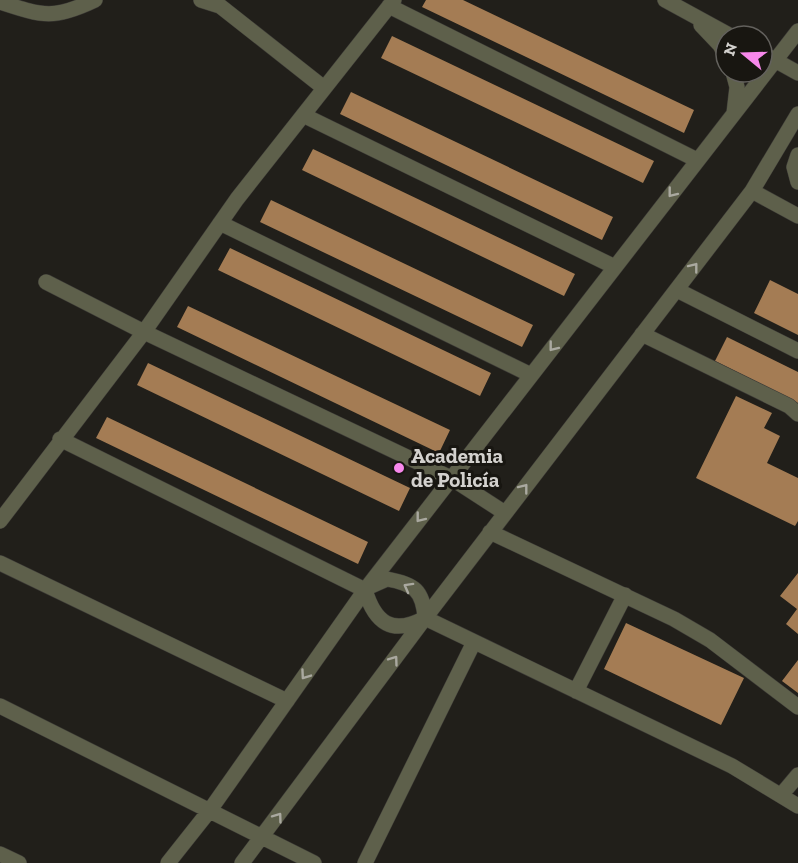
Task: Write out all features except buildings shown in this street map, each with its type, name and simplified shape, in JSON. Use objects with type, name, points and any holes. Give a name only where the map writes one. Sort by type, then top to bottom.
[{"type":"lane","points":[[0,2],[38,15],[66,14],[95,0]]},
{"type":"lane","points":[[201,0],[220,6],[324,88]]},
{"type":"lane","points":[[665,0],[714,27]]},
{"type":"lane","points":[[0,521],[60,439],[144,332],[220,223],[392,3],[698,160]]},
{"type":"lane","points":[[691,14],[714,39]]},
{"type":"lane","points":[[168,863],[210,810],[365,590],[798,31]]},
{"type":"lane","points":[[776,61],[798,73]]},
{"type":"lane","points":[[734,113],[736,84]]},
{"type":"lane","points":[[242,863],[490,532],[752,191],[798,114]]},
{"type":"lane","points":[[303,115],[615,267]]},
{"type":"lane","points":[[798,155],[794,167],[798,182]]},
{"type":"lane","points":[[752,191],[798,216]]},
{"type":"lane","points":[[220,223],[531,375]]},
{"type":"lane","points":[[46,282],[144,332],[452,478],[505,513]]},
{"type":"lane","points":[[676,290],[798,351]]},
{"type":"lane","points":[[642,334],[789,406],[798,414]]},
{"type":"lane","points":[[60,439],[365,590],[371,609],[382,621],[398,627],[411,626],[425,618]]},
{"type":"lane","points":[[490,532],[625,595],[710,640],[798,707]]},
{"type":"lane","points":[[0,563],[287,701]]},
{"type":"lane","points":[[365,590],[387,579],[411,586],[420,594],[424,603],[425,618]]},
{"type":"lane","points":[[576,691],[625,595]]},
{"type":"lane","points":[[425,618],[732,766],[782,794],[798,806]]},
{"type":"lane","points":[[365,863],[474,642]]},
{"type":"lane","points":[[0,706],[314,863]]},
{"type":"lane","points":[[782,794],[798,775]]},
{"type":"lane","points":[[0,854],[19,863]]},
{"type":"place","name":"Academia de Policía","points":[[399,468]]}]
